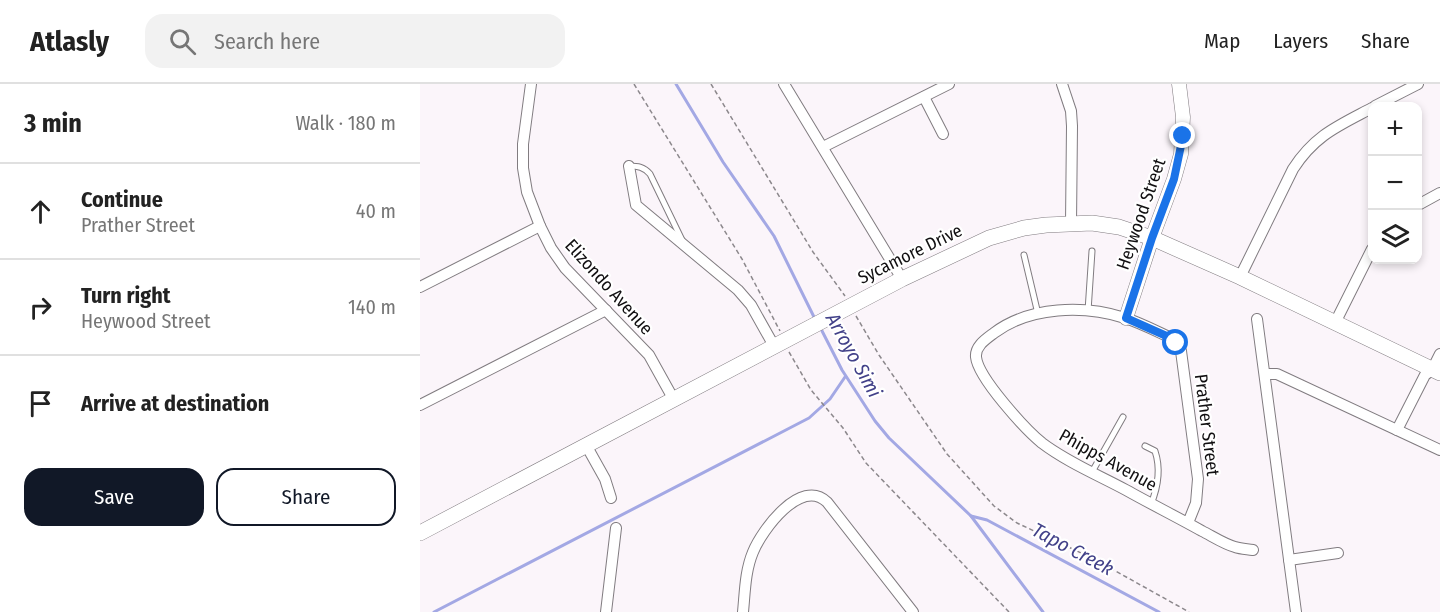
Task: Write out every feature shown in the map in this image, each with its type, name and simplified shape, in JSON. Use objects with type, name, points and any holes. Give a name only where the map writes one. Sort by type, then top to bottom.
[{"type":"main road","name":"Sycamore Drive","points":[[420,533],[902,279],[989,238],[1024,228],[1071,223],[1119,228],[1152,238],[1240,277],[1436,371]]},
{"type":"street","name":"Elizondo Avenue","points":[[531,84],[523,144],[523,168],[527,192],[540,226],[551,248],[565,268],[649,355],[674,400]]},
{"type":"street","points":[[784,84],[902,279]]},
{"type":"street","points":[[823,147],[949,84]]},
{"type":"street","points":[[1062,84],[1071,111],[1072,126],[1071,223]]},
{"type":"street","name":"Heywood Street","points":[[1126,318],[1181,154],[1183,117],[1179,84]]},
{"type":"street","points":[[1384,102],[1418,84]]},
{"type":"street","points":[[924,97],[943,134]]},
{"type":"street","points":[[1240,277],[1303,153],[1334,128],[1368,110]]},
{"type":"street","points":[[629,166],[636,205],[744,296],[761,320],[774,346]]},
{"type":"street","points":[[1422,202],[1440,193]]},
{"type":"street","points":[[420,287],[540,226]]},
{"type":"street","points":[[1335,323],[1368,257]]},
{"type":"street","points":[[420,405],[606,310]]},
{"type":"street","name":"Prather Street","points":[[977,360],[977,351],[985,339],[1003,326],[1026,317],[1054,311],[1088,311],[1126,318],[1171,338],[1181,351],[1198,479],[1196,503],[1188,523]]},
{"type":"street","points":[[1257,319],[1296,612]]},
{"type":"street","points":[[1397,430],[1425,375],[1436,371],[1440,354]]},
{"type":"street","name":"Phipps Avenue","points":[[977,360],[991,385],[1024,426],[1042,443],[1233,547],[1253,550]]},
{"type":"street","points":[[1265,374],[1277,374],[1440,450]]},
{"type":"street","points":[[586,446],[605,479],[611,498]]},
{"type":"street","points":[[743,612],[747,571],[762,534],[774,518],[789,505],[799,498],[810,495],[823,497],[827,501],[913,612]]},
{"type":"street","points":[[606,612],[616,528]]},
{"type":"street","points":[[1289,560],[1338,553]]},
{"type":"lane","points":[[629,166],[640,166],[651,174],[675,222],[684,246]]},
{"type":"lane","points":[[1088,311],[1092,251]]},
{"type":"lane","points":[[1024,255],[1038,314]]},
{"type":"lane","points":[[1092,472],[1123,417]]},
{"type":"lane","points":[[1145,446],[1155,451],[1157,460],[1158,483],[1151,504]]},
{"type":"path","points":[[634,84],[742,259],[786,340],[803,378],[843,428],[866,463],[1009,612]]},
{"type":"path","points":[[711,84],[879,356],[947,454],[994,506],[1017,523],[1094,559],[1190,612]]},
{"type":"waterway","name":"Arroyo Simi","points":[[676,84],[723,162],[774,236],[815,319]]},
{"type":"waterway","name":"Arroyo Simi","points":[[820,327],[842,370],[875,421],[889,438],[971,516],[1043,612]]},
{"type":"waterway","points":[[434,612],[809,418],[830,399],[845,377]]},
{"type":"waterway","name":"Tapo Creek","points":[[971,516],[987,520],[1159,612]]},
{"type":"route","points":[[1176,343],[1171,338],[1126,318],[1174,179],[1183,136]]}]
